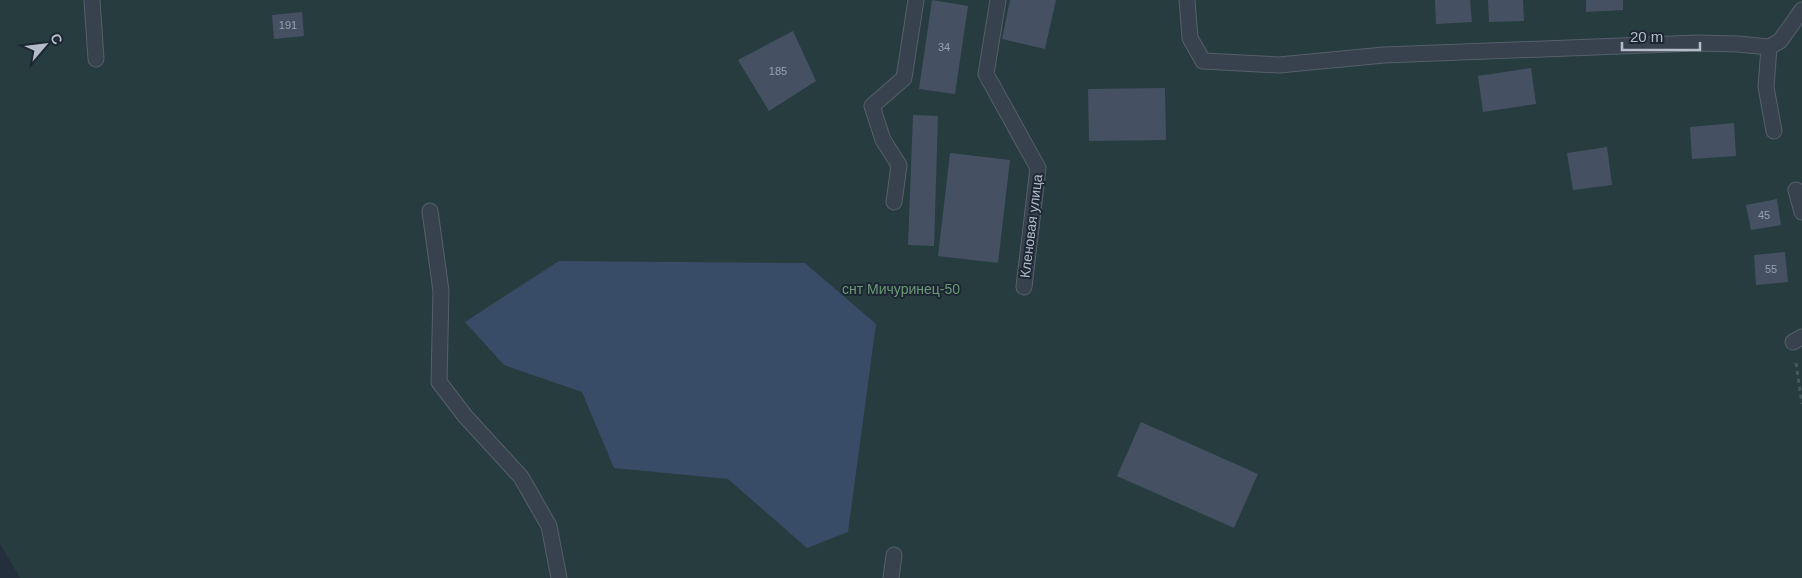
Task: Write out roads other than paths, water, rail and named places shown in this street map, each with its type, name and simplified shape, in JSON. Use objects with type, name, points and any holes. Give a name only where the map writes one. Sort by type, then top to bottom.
[{"type":"lane","points":[[92,0],[96,58]]},
{"type":"lane","points":[[894,202],[899,165],[883,140],[872,106],[904,78],[916,0]]},
{"type":"lane","name":"Кленовая улица","points":[[998,0],[986,74],[1038,168],[1024,287]]},
{"type":"lane","points":[[1187,0],[1190,38],[1203,61],[1279,65],[1384,56],[1697,43],[1769,47],[1780,41],[1802,10]]},
{"type":"lane","points":[[1769,47],[1766,87],[1774,132]]},
{"type":"lane","points":[[1796,190],[1802,212]]},
{"type":"lane","points":[[430,210],[441,291],[439,382],[465,416],[521,477],[549,526],[559,578]]},
{"type":"lane","points":[[890,578],[894,555]]},
{"type":"water","points":[[559,261],[805,263],[876,324],[848,532],[807,548],[728,479],[614,468],[582,392],[504,365],[465,322]]},
{"type":"park label","name":"снт Мичуринец-50","points":[[901,289]]}]
